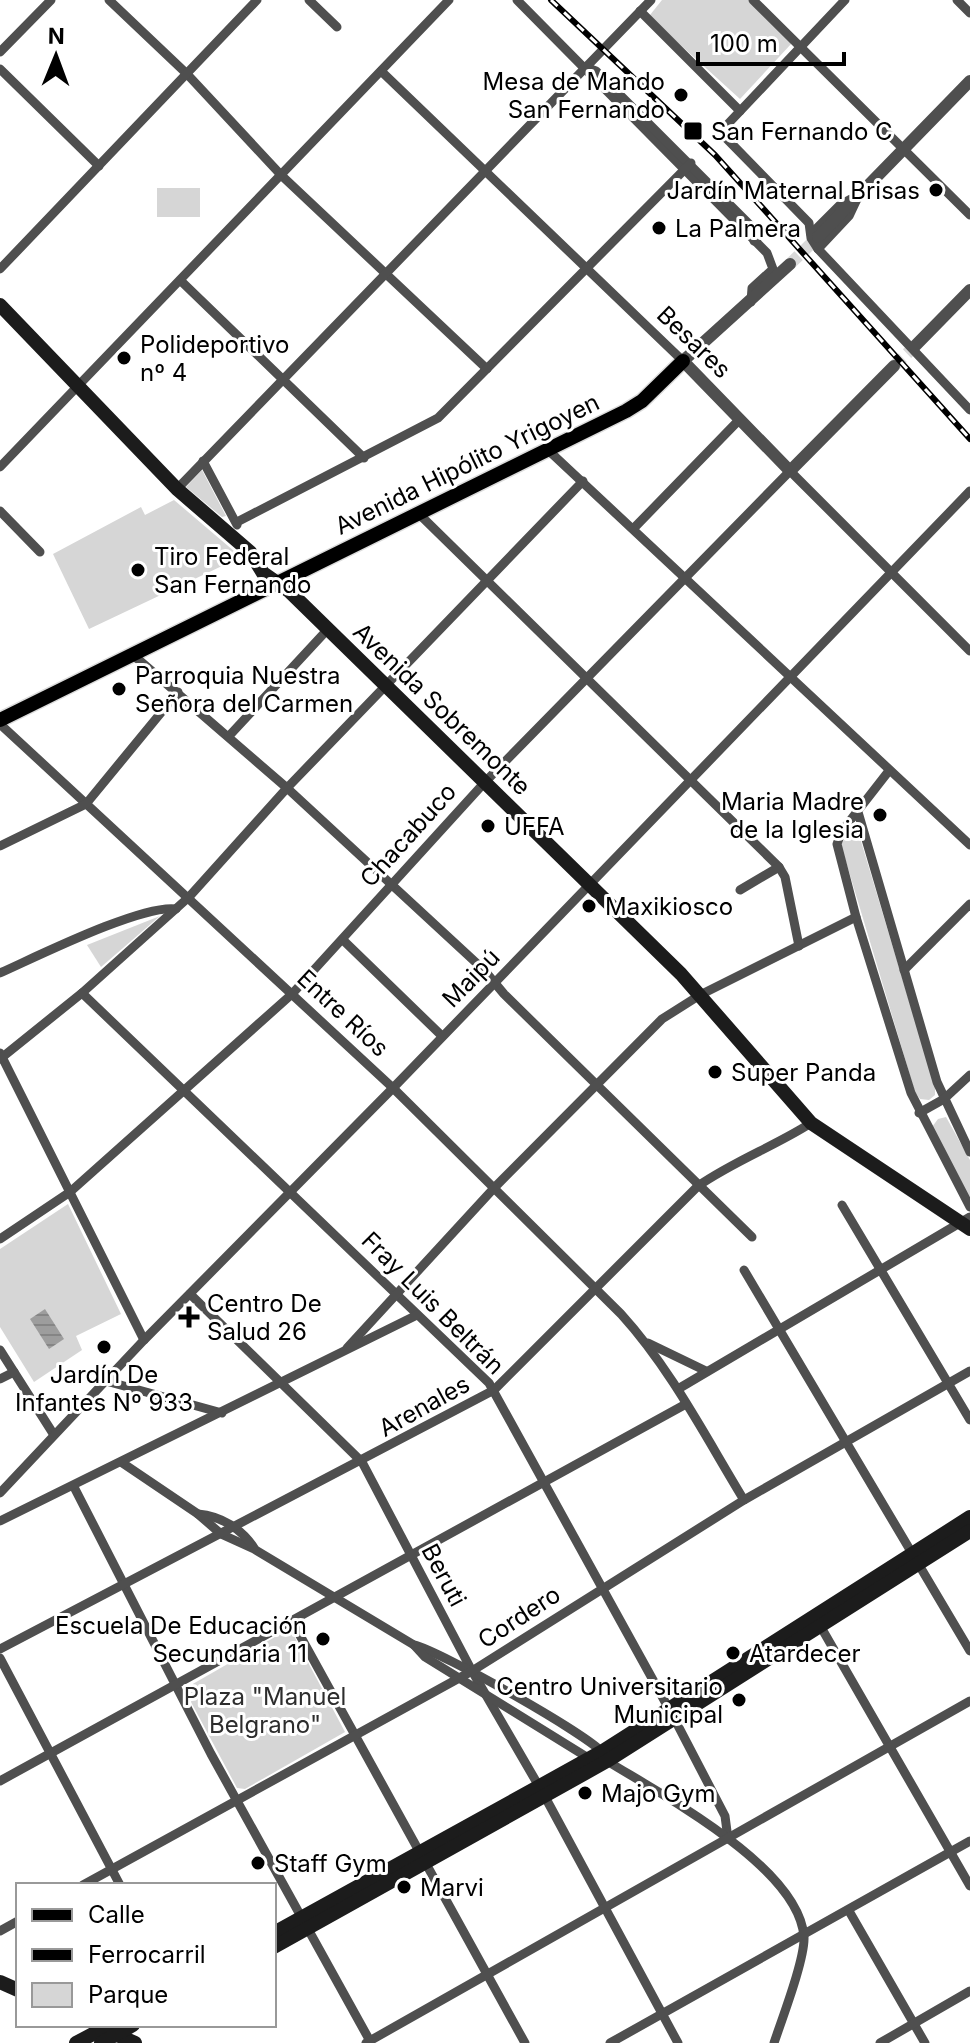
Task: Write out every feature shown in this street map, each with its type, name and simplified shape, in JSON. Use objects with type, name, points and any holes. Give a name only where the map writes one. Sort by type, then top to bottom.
[{"type":"main road","name":"Avenida Sobremonte","points":[[0,305],[177,489],[235,530],[263,573],[328,629],[590,883],[700,995],[811,1123],[967,1223]]},
{"type":"main road","name":"Avenida Hipólito Yrigoyen","points":[[0,722],[642,401],[683,361]]},
{"type":"main road","points":[[276,1945],[304,1923],[542,1791],[672,1713],[914,1559],[970,1517]]},
{"type":"main road","points":[[914,1559],[970,1531]]},
{"type":"main road","points":[[276,1932],[304,1923]]},
{"type":"main road","points":[[76,2043],[105,2031],[135,2043]]},
{"type":"street","points":[[0,52],[51,0]]},
{"type":"street","points":[[109,0],[187,74],[281,175],[487,369]]},
{"type":"street","points":[[0,269],[257,0]]},
{"type":"street","points":[[309,0],[337,27]]},
{"type":"street","points":[[0,467],[449,0]]},
{"type":"street","points":[[517,0],[688,167],[767,253],[773,269],[752,288],[751,302]]},
{"type":"street","points":[[177,489],[651,0]]},
{"type":"street","points":[[753,0],[970,215]]},
{"type":"street","points":[[845,0],[725,127],[728,142],[809,223],[816,240],[970,410]]},
{"type":"street","points":[[957,0],[970,13]]},
{"type":"street","points":[[640,11],[740,111]]},
{"type":"street","points":[[0,69],[99,166]]},
{"type":"street","name":"Besares","points":[[381,71],[683,361],[970,651]]},
{"type":"street","points":[[816,240],[970,81]]},
{"type":"street","points":[[203,461],[235,530],[438,418],[688,167]]},
{"type":"street","name":"Avenida Hipólito Yrigoyen","points":[[683,361],[790,264]]},
{"type":"street","points":[[181,281],[364,458]]},
{"type":"street","points":[[911,346],[967,293]]},
{"type":"street","name":"Chacabuco","points":[[0,1239],[70,1192],[292,994],[485,782],[894,366]]},
{"type":"street","points":[[634,528],[740,419]]},
{"type":"street","points":[[548,450],[634,528],[888,772],[970,845]]},
{"type":"street","points":[[144,1340],[1,1056],[82,993],[189,897],[287,788],[583,481]]},
{"type":"street","name":"Maipú","points":[[0,1493],[144,1340],[393,1088],[970,491]]},
{"type":"street","points":[[0,511],[40,552]]},
{"type":"street","points":[[418,513],[779,867],[785,877],[799,946]]},
{"type":"street","points":[[229,736],[328,629]]},
{"type":"street","points":[[132,654],[287,788],[484,970],[595,1084],[752,1237]]},
{"type":"street","points":[[0,846],[86,804],[178,692]]},
{"type":"street","name":"Entre Ríos","points":[[0,722],[393,1088],[596,1289],[647,1343],[744,1500]]},
{"type":"street","points":[[888,772],[843,830],[837,844],[856,917],[919,1113],[970,1207]]},
{"type":"street","points":[[858,812],[944,1099],[970,1152]]},
{"type":"street","points":[[843,830],[853,829],[863,836]]},
{"type":"street","points":[[740,890],[779,867]]},
{"type":"street","points":[[904,970],[970,904]]},
{"type":"street","points":[[0,973],[137,916],[164,907],[176,909]]},
{"type":"street","points":[[347,1348],[495,1187],[662,1019],[700,995],[856,917]]},
{"type":"street","points":[[343,940],[442,1036]]},
{"type":"street","name":"Fray Luis Beltrán","points":[[82,993],[494,1390],[672,1713],[725,1816],[728,1839]]},
{"type":"street","points":[[919,1113],[944,1099],[970,1075]]},
{"type":"street","name":"Arenales","points":[[0,1649],[362,1462],[494,1390],[698,1186],[718,1172],[774,1147],[811,1123]]},
{"type":"street","points":[[842,1205],[970,1420]]},
{"type":"street","points":[[678,1389],[880,1270],[967,1223]]},
{"type":"street","points":[[744,1270],[970,1651]]},
{"type":"street","name":"Beruti","points":[[190,1294],[362,1462],[472,1671],[542,1791],[678,2043]]},
{"type":"street","points":[[0,1521],[417,1315]]},
{"type":"street","name":"Entre Ríos","points":[[647,1343],[706,1371]]},
{"type":"street","points":[[0,1350],[54,1435]]},
{"type":"street","name":"Cordero","points":[[87,1883],[472,1671],[744,1500],[970,1371]]},
{"type":"street","points":[[0,1379],[14,1372]]},
{"type":"street","points":[[106,1381],[222,1413]]},
{"type":"street","points":[[0,1781],[686,1404]]},
{"type":"street","points":[[121,1462],[198,1514],[221,1534],[254,1549],[414,1645],[430,1649],[472,1671],[728,1839],[779,1883],[790,1898],[804,1937],[774,2043]]},
{"type":"street","points":[[74,1487],[174,1686],[368,2042],[970,1701]]},
{"type":"street","points":[[198,1514],[212,1515],[245,1535],[254,1549]]},
{"type":"street","points":[[817,1620],[970,1886]]},
{"type":"street","points":[[292,1621],[525,2043]]},
{"type":"street","points":[[414,1645],[425,1657],[485,1694],[600,1757]]},
{"type":"street","points":[[0,1658],[119,1883]]},
{"type":"street","points":[[610,2043],[804,1937],[970,1841]]},
{"type":"street","points":[[849,1911],[925,2043]]},
{"type":"street","points":[[880,2043],[970,1991]]},
{"type":"green space","points":[[662,0],[749,0],[792,43],[740,99],[653,20],[650,15]]},
{"type":"green space","points":[[157,188],[200,188],[200,217],[157,217]]},
{"type":"green space","points":[[202,470],[226,516],[222,517],[186,487]]},
{"type":"green space","name":"Tiro Federal San Fernando","points":[[174,500],[241,557],[89,629],[53,554],[141,507],[145,515]]},
{"type":"green space","points":[[847,835],[860,838],[935,1087],[935,1095],[929,1100],[920,1099],[915,1092],[841,845]]},
{"type":"green space","points":[[160,916],[101,967],[87,945]]},
{"type":"green space","points":[[946,1117],[970,1160],[970,1200],[932,1127],[938,1119]]},
{"type":"green space","points":[[68,1204],[121,1314],[76,1336],[82,1350],[34,1382],[0,1327],[0,1249]]},
{"type":"green space","name":"Plaza \"Manuel Belgrano\"","points":[[287,1630],[293,1634],[345,1732],[245,1789],[237,1788],[184,1689]]},
{"type":"shaded area","points":[[45,1309],[64,1339],[49,1349],[30,1319]]},
{"type":"tunnel","points":[[790,264],[818,237]]},
{"type":"tunnel","points":[[894,366],[915,346]]},
{"type":"railway","points":[[551,0],[715,155],[970,439]]},
{"type":"place","name":"Mesa de Mando San Fernando","points":[[681,95]]},
{"type":"place","name":"San Fernando C","points":[[693,131]]},
{"type":"place","name":"Jardín Maternal Brisas","points":[[936,190]]},
{"type":"place","name":"La Palmera","points":[[659,228]]},
{"type":"place","name":"Polideportivo nº 4","points":[[124,358]]},
{"type":"place","name":"Tiro Federal San Fernando","points":[[138,570]]},
{"type":"place","name":"Parroquia Nuestra Señora del Carmen","points":[[119,689]]},
{"type":"place","name":"Maria Madre de la Iglesia","points":[[880,815]]},
{"type":"place","name":"UFFA","points":[[488,826]]},
{"type":"place","name":"Maxikiosco","points":[[589,906]]},
{"type":"place","name":"Super Panda","points":[[715,1072]]},
{"type":"place","name":"Centro De Salud 26","points":[[189,1317]]},
{"type":"place","name":"Jardín De Infantes Nº 933","points":[[104,1347]]},
{"type":"place","name":"Escuela De Educación Secundaria 11","points":[[323,1639]]},
{"type":"place","name":"Atardecer","points":[[733,1653]]},
{"type":"place","name":"Centro Universitario Municipal","points":[[739,1700]]},
{"type":"place","name":"Majo Gym","points":[[585,1793]]},
{"type":"place","name":"Staff Gym","points":[[258,1863]]},
{"type":"place","name":"Marvi","points":[[404,1887]]}]
